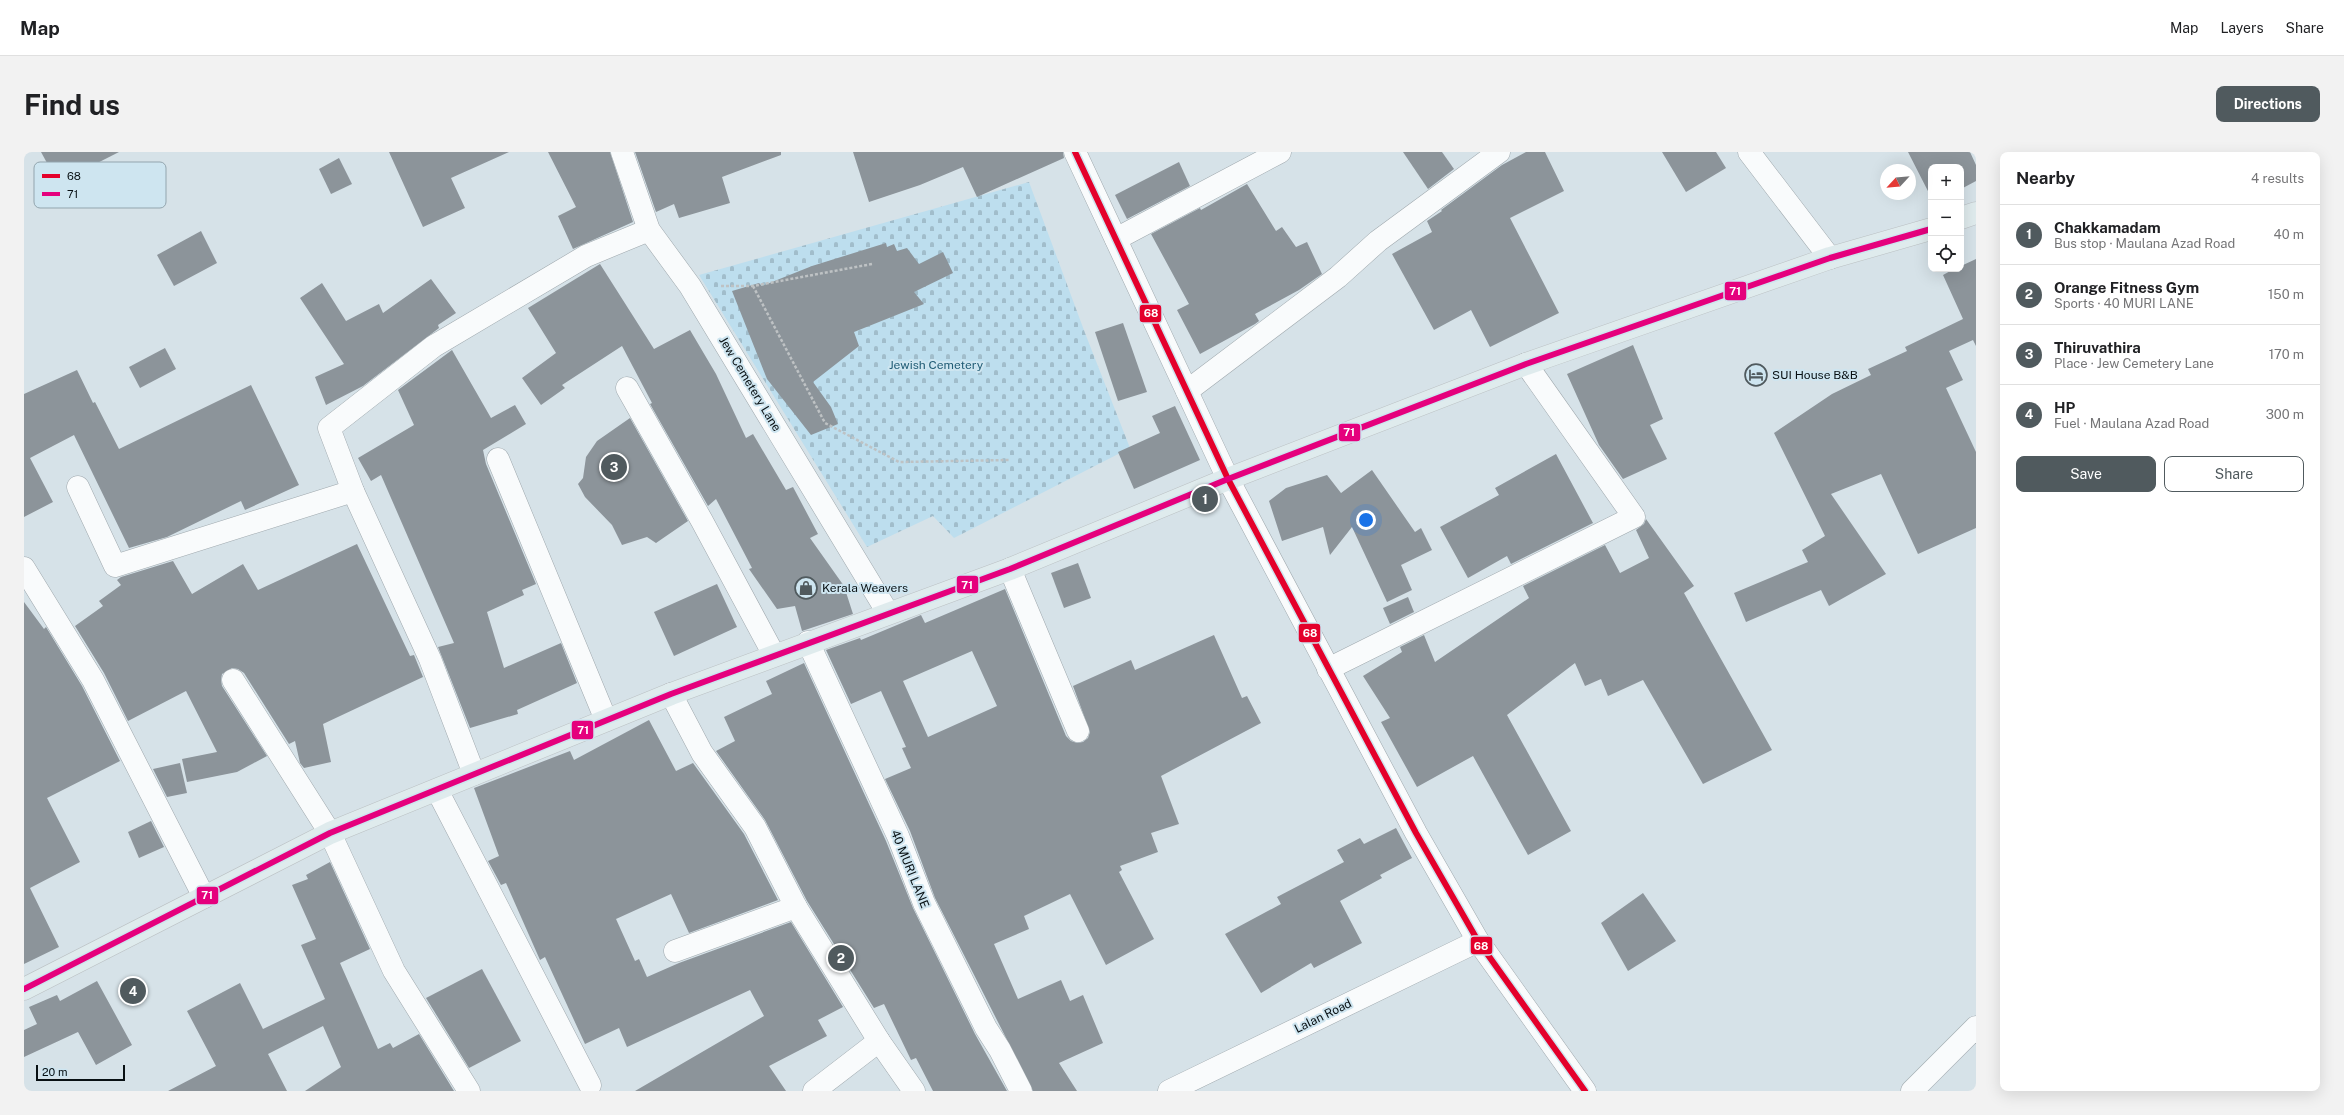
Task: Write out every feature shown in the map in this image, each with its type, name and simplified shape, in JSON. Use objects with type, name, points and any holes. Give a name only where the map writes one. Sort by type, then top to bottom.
[{"type":"main road","points":[[1964,217],[1976,213]]},
{"type":"main road","points":[[24,989],[330,833],[671,694],[808,642],[1010,569],[1228,479],[1526,364],[1830,258],[1928,231]]},
{"type":"street","name":"Jew Cemetery Lane","points":[[622,152],[649,230],[690,286],[888,613]]},
{"type":"street","points":[[1074,152],[1228,479],[1416,833],[1478,941],[1585,1091]]},
{"type":"street","points":[[1116,239],[1280,152]]},
{"type":"street","points":[[1187,391],[1338,277],[1378,241],[1499,152]]},
{"type":"street","points":[[1749,152],[1830,258]]},
{"type":"street","points":[[474,774],[430,659],[353,491],[329,428],[434,346],[586,256],[649,230]]},
{"type":"street","points":[[1328,669],[1634,517],[1526,364]]},
{"type":"street","points":[[627,388],[702,521],[774,655]]},
{"type":"street","points":[[498,459],[606,720]]},
{"type":"street","points":[[78,487],[115,566],[353,491]]},
{"type":"street","points":[[24,568],[93,680],[204,897]]},
{"type":"street","points":[[1010,569],[1078,731]]},
{"type":"street","name":"40 MURI LANE","points":[[808,642],[898,836],[924,903],[986,1028],[1000,1050],[1021,1091]]},
{"type":"street","points":[[233,680],[330,833],[394,971],[469,1091]]},
{"type":"street","points":[[671,694],[702,753],[755,827],[796,907],[879,1041],[914,1091]]},
{"type":"street","points":[[437,790],[590,1085]]},
{"type":"street","points":[[675,951],[796,907]]},
{"type":"street","name":"Lalan Road","points":[[1169,1091],[1478,941]]},
{"type":"street","points":[[1912,1091],[1976,1027]]},
{"type":"street","points":[[814,1091],[879,1041]]},
{"type":"path","points":[[690,286],[752,286],[872,264]]},
{"type":"path","points":[[752,286],[825,422],[899,462],[1010,460]]},
{"type":"green space","name":"Jewish Cemetery","points":[[1029,182],[1085,333],[1130,448],[954,538],[933,516],[867,547],[699,275]]},
{"type":"building","points":[[41,152],[119,152],[99,162],[46,162]]},
{"type":"building","points":[[389,152],[509,152],[451,178],[465,208],[423,227]]},
{"type":"building","points":[[548,152],[610,152],[633,222],[573,249],[558,216],[576,207]]},
{"type":"building","points":[[635,152],[781,152],[781,155],[722,177],[730,203],[679,218],[674,204],[656,212]]},
{"type":"building","points":[[853,152],[1063,152],[1064,158],[977,197],[963,167],[920,185],[869,202]]},
{"type":"building","points":[[1403,152],[1442,152],[1454,169],[1428,189]]},
{"type":"building","points":[[1526,152],[1545,152],[1564,191],[1510,218],[1559,313],[1490,347],[1471,310],[1434,330],[1392,254],[1432,232],[1427,221],[1502,165]]},
{"type":"building","points":[[1662,152],[1716,152],[1726,168],[1686,192]]},
{"type":"building","points":[[1908,152],[1970,152],[1976,165],[1976,181],[1964,187],[1964,164],[1928,164],[1928,191],[1916,168],[1916,164],[1914,164]]},
{"type":"building","points":[[339,158],[352,184],[331,194],[319,169]]},
{"type":"building","points":[[1179,162],[1190,186],[1127,219],[1115,195]]},
{"type":"building","points":[[1247,184],[1276,231],[1282,227],[1296,247],[1307,242],[1322,274],[1299,290],[1255,314],[1259,321],[1255,324],[1200,354],[1177,310],[1189,304],[1151,234],[1200,208],[1201,210]]},
{"type":"building","points":[[201,231],[217,263],[174,286],[157,255]]},
{"type":"building","points":[[886,243],[887,247],[894,244],[897,251],[907,248],[919,264],[943,252],[953,273],[914,292],[924,304],[854,332],[859,346],[813,382],[831,407],[838,424],[811,435],[767,379],[732,291],[759,283],[762,286],[812,266]]},
{"type":"building","points":[[1976,259],[1976,346],[1973,340],[1949,351],[1963,380],[1946,388],[1976,452],[1976,528],[1918,554],[1881,474],[1831,494],[1886,574],[1829,606],[1821,590],[1746,622],[1734,593],[1808,562],[1802,550],[1825,536],[1774,433],[1832,394],[1871,375],[1868,369],[1907,351],[1905,347],[1963,319],[1943,275],[1948,272],[1964,272],[1964,265]]},
{"type":"building","points":[[600,264],[654,349],[690,330],[716,374],[746,438],[753,434],[786,490],[793,487],[818,534],[810,538],[844,586],[853,614],[802,631],[795,606],[777,609],[749,569],[752,568],[716,499],[708,506],[650,404],[652,403],[622,346],[562,385],[565,388],[541,405],[522,378],[556,353],[528,308]]},
{"type":"building","points":[[431,279],[456,313],[438,325],[439,328],[363,386],[326,405],[315,377],[344,364],[300,298],[322,283],[346,321],[379,304],[383,313]]},
{"type":"building","points":[[1123,323],[1147,392],[1118,401],[1095,332]]},
{"type":"building","points":[[1633,345],[1663,419],[1650,425],[1667,459],[1623,479],[1599,445],[1567,374]]},
{"type":"building","points":[[165,348],[176,369],[140,388],[129,367]]},
{"type":"building","points":[[452,350],[491,418],[515,405],[526,424],[483,450],[486,464],[536,584],[522,590],[524,595],[487,612],[504,668],[561,643],[577,683],[517,710],[518,714],[470,728],[438,647],[454,643],[381,475],[371,481],[358,458],[414,425],[398,390]]},
{"type":"building","points":[[77,370],[93,403],[95,402],[119,449],[251,385],[299,485],[245,510],[241,501],[167,537],[129,548],[74,435],[30,458],[53,502],[24,517],[24,394]]},
{"type":"building","points":[[1175,406],[1200,460],[1134,489],[1118,452],[1160,433],[1152,416]]},
{"type":"building","points":[[630,418],[688,521],[656,543],[647,537],[622,545],[612,525],[585,497],[578,484],[583,478],[586,457],[597,441]]},
{"type":"building","points":[[1556,454],[1593,523],[1511,564],[1507,556],[1468,578],[1440,527],[1499,495],[1495,488]]},
{"type":"building","points":[[1372,470],[1415,532],[1421,528],[1432,550],[1401,565],[1412,590],[1387,602],[1352,527],[1330,555],[1323,527],[1282,541],[1269,501],[1286,488],[1327,475],[1341,493]]},
{"type":"building","points":[[1646,519],[1694,586],[1684,593],[1772,750],[1703,784],[1643,680],[1608,696],[1601,679],[1585,686],[1575,663],[1507,715],[1571,831],[1528,855],[1473,756],[1417,787],[1381,722],[1390,718],[1363,676],[1402,652],[1400,647],[1424,635],[1435,662],[1529,598],[1523,586],[1605,545],[1620,573],[1649,558],[1636,530],[1644,524]]},
{"type":"building","points":[[357,544],[410,656],[414,655],[423,677],[323,724],[331,762],[304,768],[300,763],[295,741],[289,744],[244,673],[238,669],[232,668],[222,674],[222,686],[267,756],[237,772],[187,782],[182,759],[217,752],[186,691],[128,721],[104,673],[75,626],[103,606],[99,601],[121,585],[117,580],[121,577],[173,561],[192,594],[243,564],[258,590]]},
{"type":"building","points":[[1078,563],[1091,598],[1064,608],[1051,573]]},
{"type":"building","points":[[717,584],[737,627],[674,656],[654,612]]},
{"type":"building","points":[[1005,589],[1066,736],[1071,741],[1077,743],[1083,742],[1088,738],[1090,732],[1073,686],[1131,660],[1135,670],[1214,635],[1242,698],[1247,696],[1261,723],[1161,776],[1179,824],[1151,833],[1158,852],[1120,866],[1122,870],[1119,872],[1154,939],[1106,965],[1070,894],[1024,916],[1029,929],[994,944],[1018,999],[1061,980],[1070,1001],[1083,995],[1103,1043],[1059,1063],[1077,1091],[1033,1091],[935,898],[910,831],[885,779],[911,768],[902,748],[906,747],[881,691],[851,704],[826,650],[860,638],[861,640],[921,615],[925,623]],"holes":[[[972,651],[997,706],[928,737],[903,681]]]},
{"type":"building","points":[[1408,597],[1414,612],[1390,624],[1383,608]]},
{"type":"building","points":[[24,602],[44,629],[46,627],[82,686],[120,761],[47,798],[80,862],[30,888],[59,947],[24,964]]},
{"type":"building","points":[[804,663],[886,841],[913,908],[975,1034],[1007,1091],[933,1091],[916,1058],[911,1060],[884,1004],[874,1008],[807,901],[765,820],[716,751],[735,741],[724,717],[772,694],[766,681]]},
{"type":"building","points":[[649,720],[676,771],[693,763],[744,834],[778,900],[689,933],[671,894],[616,919],[635,961],[639,959],[647,977],[679,963],[791,922],[843,1007],[818,1020],[827,1036],[769,1066],[786,1091],[635,1091],[764,1016],[750,990],[627,1047],[619,1028],[585,1044],[545,957],[540,960],[506,883],[501,885],[488,861],[499,856],[474,788],[570,751],[574,760]]},
{"type":"building","points":[[180,763],[187,793],[167,797],[153,769]]},
{"type":"building","points":[[151,821],[164,847],[139,858],[128,832]]},
{"type":"building","points":[[1396,828],[1412,858],[1380,875],[1382,878],[1340,901],[1362,943],[1314,968],[1311,963],[1261,993],[1225,934],[1281,904],[1277,897],[1344,862],[1337,850],[1360,838],[1364,844]]},
{"type":"building","points":[[330,862],[370,949],[340,963],[378,1049],[390,1043],[393,1048],[419,1034],[454,1091],[305,1091],[341,1067],[323,1026],[268,1054],[287,1091],[168,1091],[216,1066],[187,1011],[240,983],[263,1029],[325,999],[301,945],[316,939],[292,885],[308,879],[306,875]]},
{"type":"building","points":[[1643,893],[1676,941],[1628,971],[1601,923]]},
{"type":"building","points":[[482,969],[521,1041],[469,1068],[426,998]]},
{"type":"building","points":[[97,981],[132,1045],[96,1065],[78,1032],[24,1057],[24,1030],[37,1024],[29,1007],[57,995],[60,1001]]},
{"type":"transit line","name":"68","points":[[1075,152],[1228,479],[1416,833],[1478,941],[1585,1091]]},
{"type":"transit line","name":"71","points":[[24,989],[330,833],[671,694],[1010,569],[1228,479],[1526,364],[1830,258],[1928,230]]},
{"type":"place","name":"SUI House B&B","points":[[1756,375]]},
{"type":"place","name":"Thiruvathira","points":[[614,467]]},
{"type":"place","name":"Chakkamadam","points":[[1205,499]]},
{"type":"place","name":"Kerala Weavers","points":[[806,588]]},
{"type":"place","name":"Orange Fitness Gym","points":[[841,958]]},
{"type":"place","name":"HP","points":[[133,991]]}]
